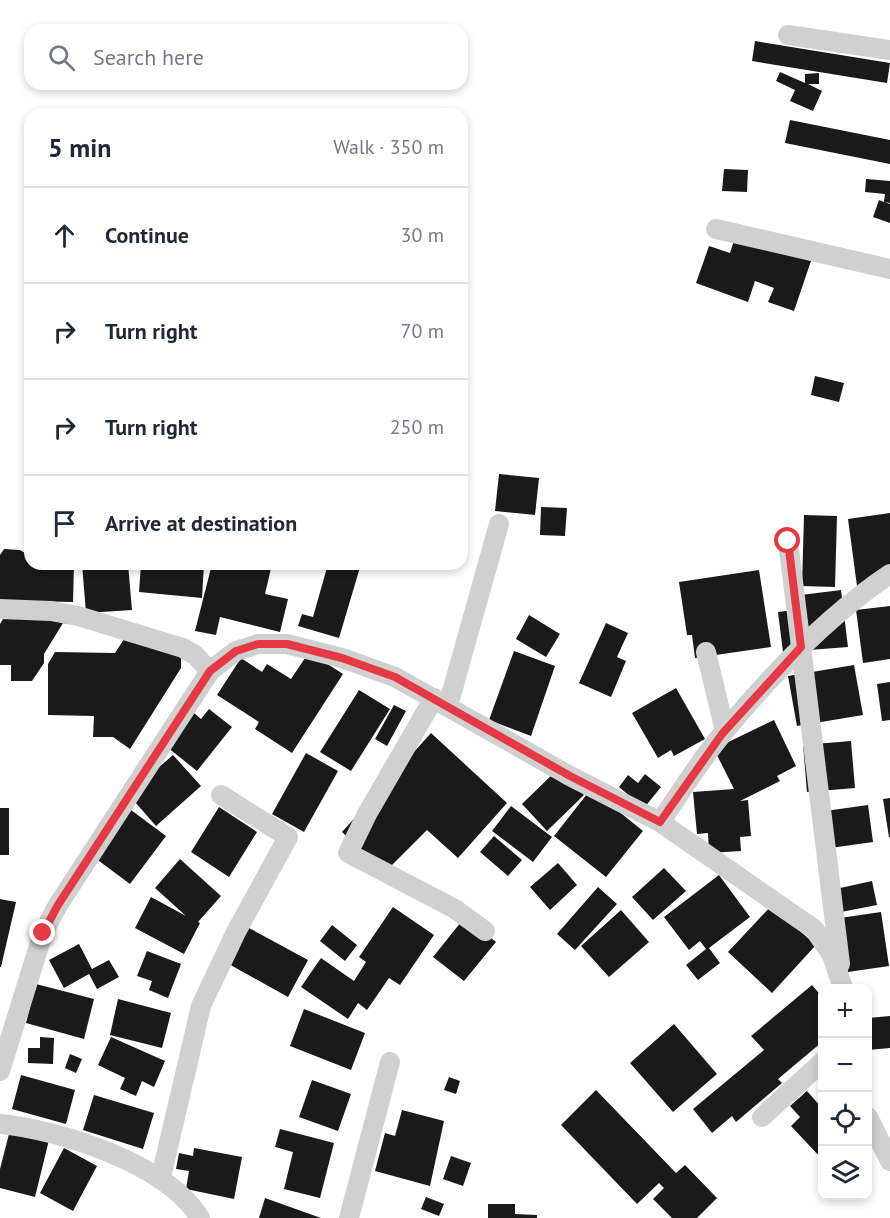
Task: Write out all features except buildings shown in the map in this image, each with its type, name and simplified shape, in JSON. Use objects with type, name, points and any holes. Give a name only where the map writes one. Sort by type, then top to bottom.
[{"type":"street","points":[[788,35],[890,50]]},
{"type":"street","points":[[716,229],[890,269]]},
{"type":"street","points":[[485,931],[455,909],[348,853],[367,814],[441,702],[499,524]]},
{"type":"street","points":[[788,541],[842,984]]},
{"type":"street","points":[[660,822],[725,731],[801,647],[862,592],[890,574]]},
{"type":"street","points":[[0,609],[51,611],[78,616],[183,648],[195,655],[210,671]]},
{"type":"street","points":[[0,1071],[43,933],[58,905],[210,671],[236,651],[258,644],[287,644],[342,658],[395,677],[570,776],[660,822],[814,929],[832,955],[841,984]]},
{"type":"street","points":[[706,651],[725,731]]},
{"type":"street","points":[[162,1177],[201,1006],[236,932],[288,837],[221,795]]},
{"type":"street","points":[[349,1218],[390,1062]]},
{"type":"street","points":[[762,1117],[818,1066]]},
{"type":"street","points":[[0,1124],[33,1127],[130,1161],[162,1177],[190,1201],[200,1218]]},
{"type":"street","points":[[872,1127],[890,1161]]},
{"type":"route","points":[[43,933],[58,905],[210,671],[236,651],[258,644],[287,644],[342,658],[395,677],[570,776],[660,822],[722,734],[801,647],[788,541]]}]
